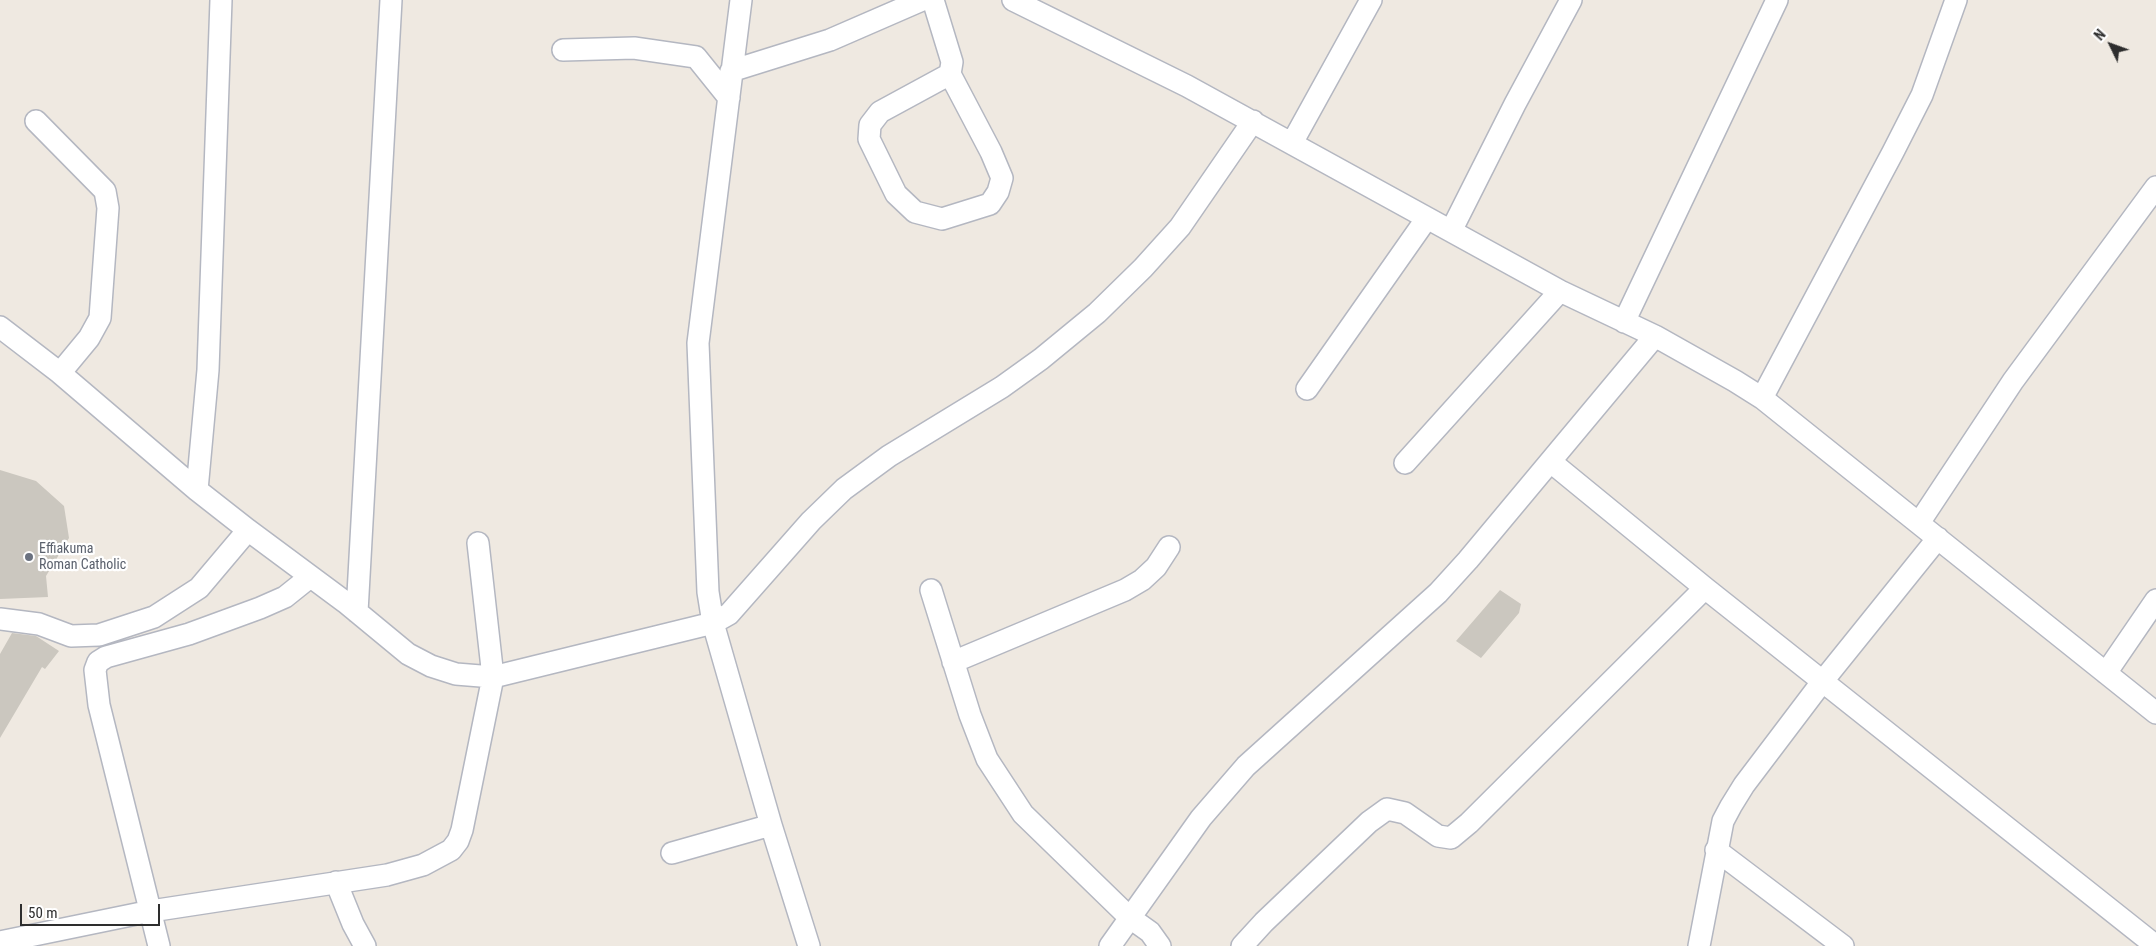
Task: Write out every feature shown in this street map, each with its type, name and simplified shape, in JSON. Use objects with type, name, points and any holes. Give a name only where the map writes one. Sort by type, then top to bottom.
[{"type":"street","points":[[198,490],[208,370],[221,0]]},
{"type":"street","points":[[357,612],[391,0]]},
{"type":"street","points":[[741,0],[698,343],[708,592],[713,623],[771,825],[809,946]]},
{"type":"street","points":[[731,71],[830,40],[922,0]]},
{"type":"street","points":[[933,0],[952,62],[950,74],[1002,178],[998,192],[990,204],[942,219],[915,212],[896,194],[869,139],[870,125],[880,112],[950,74]]},
{"type":"street","points":[[1013,0],[1082,32],[1253,122],[1560,291],[1655,336],[1735,381],[1762,398],[2156,713]]},
{"type":"street","points":[[1292,143],[1371,0]]},
{"type":"street","points":[[1451,231],[1515,104],[1572,0]]},
{"type":"street","points":[[1624,322],[1777,0]]},
{"type":"street","points":[[1762,398],[1922,95],[1956,0]]},
{"type":"street","points":[[563,50],[634,48],[696,57],[729,98]]},
{"type":"street","points":[[36,121],[105,191],[108,208],[100,318],[89,338],[60,373]]},
{"type":"street","points":[[0,327],[60,373],[198,490],[357,612],[408,654],[456,674],[493,677],[713,623],[729,614],[811,520],[844,489],[890,456],[1002,387],[1041,359],[1097,313],[1143,268],[1180,227],[1253,122]]},
{"type":"street","points":[[1919,523],[2013,381],[2156,187]]},
{"type":"street","points":[[1307,389],[1427,218]]},
{"type":"street","points":[[1405,463],[1560,291]]},
{"type":"street","points":[[1110,946],[1201,818],[1246,766],[1438,593],[1551,462],[1655,336]]},
{"type":"street","points":[[1551,462],[1822,682],[2156,946]]},
{"type":"street","points":[[71,636],[99,635],[154,617],[198,588],[248,530]]},
{"type":"street","points":[[1699,946],[1716,850],[1723,821],[1731,806],[1744,785],[1822,682],[1938,538]]},
{"type":"street","points":[[0,942],[151,911],[387,875],[423,865],[439,858],[450,850],[458,841],[462,830],[493,677],[478,543]]},
{"type":"street","points":[[953,662],[1125,590],[1142,580],[1156,567],[1169,547]]},
{"type":"street","points":[[159,946],[99,704],[95,676],[98,662],[106,657],[189,634],[260,608],[284,597],[310,577]]},
{"type":"street","points":[[1242,946],[1271,915],[1370,822],[1387,809],[1405,812],[1438,836],[1451,838],[1469,823],[1705,588]]},
{"type":"street","points":[[931,590],[953,662],[987,759],[1023,814],[1129,917],[1150,932],[1160,946]]},
{"type":"street","points":[[2106,673],[2156,600]]},
{"type":"street","points":[[0,619],[39,624],[71,636],[85,647],[98,662]]},
{"type":"street","points":[[672,853],[771,825]]},
{"type":"street","points":[[1716,850],[1843,946]]},
{"type":"street","points":[[336,882],[353,924],[365,946]]},
{"type":"building","name":"Effiakuma Roman Catholic","points":[[0,470],[36,481],[64,506],[69,538],[46,576],[48,597],[0,599]]},
{"type":"building","points":[[1500,590],[1521,604],[1519,613],[1481,658],[1456,641]]},
{"type":"building","points":[[12,633],[36,636],[59,651],[45,669],[42,667],[0,738],[0,654]]},
{"type":"place","name":"Effiakuma Roman Catholic","points":[[29,557]]}]
